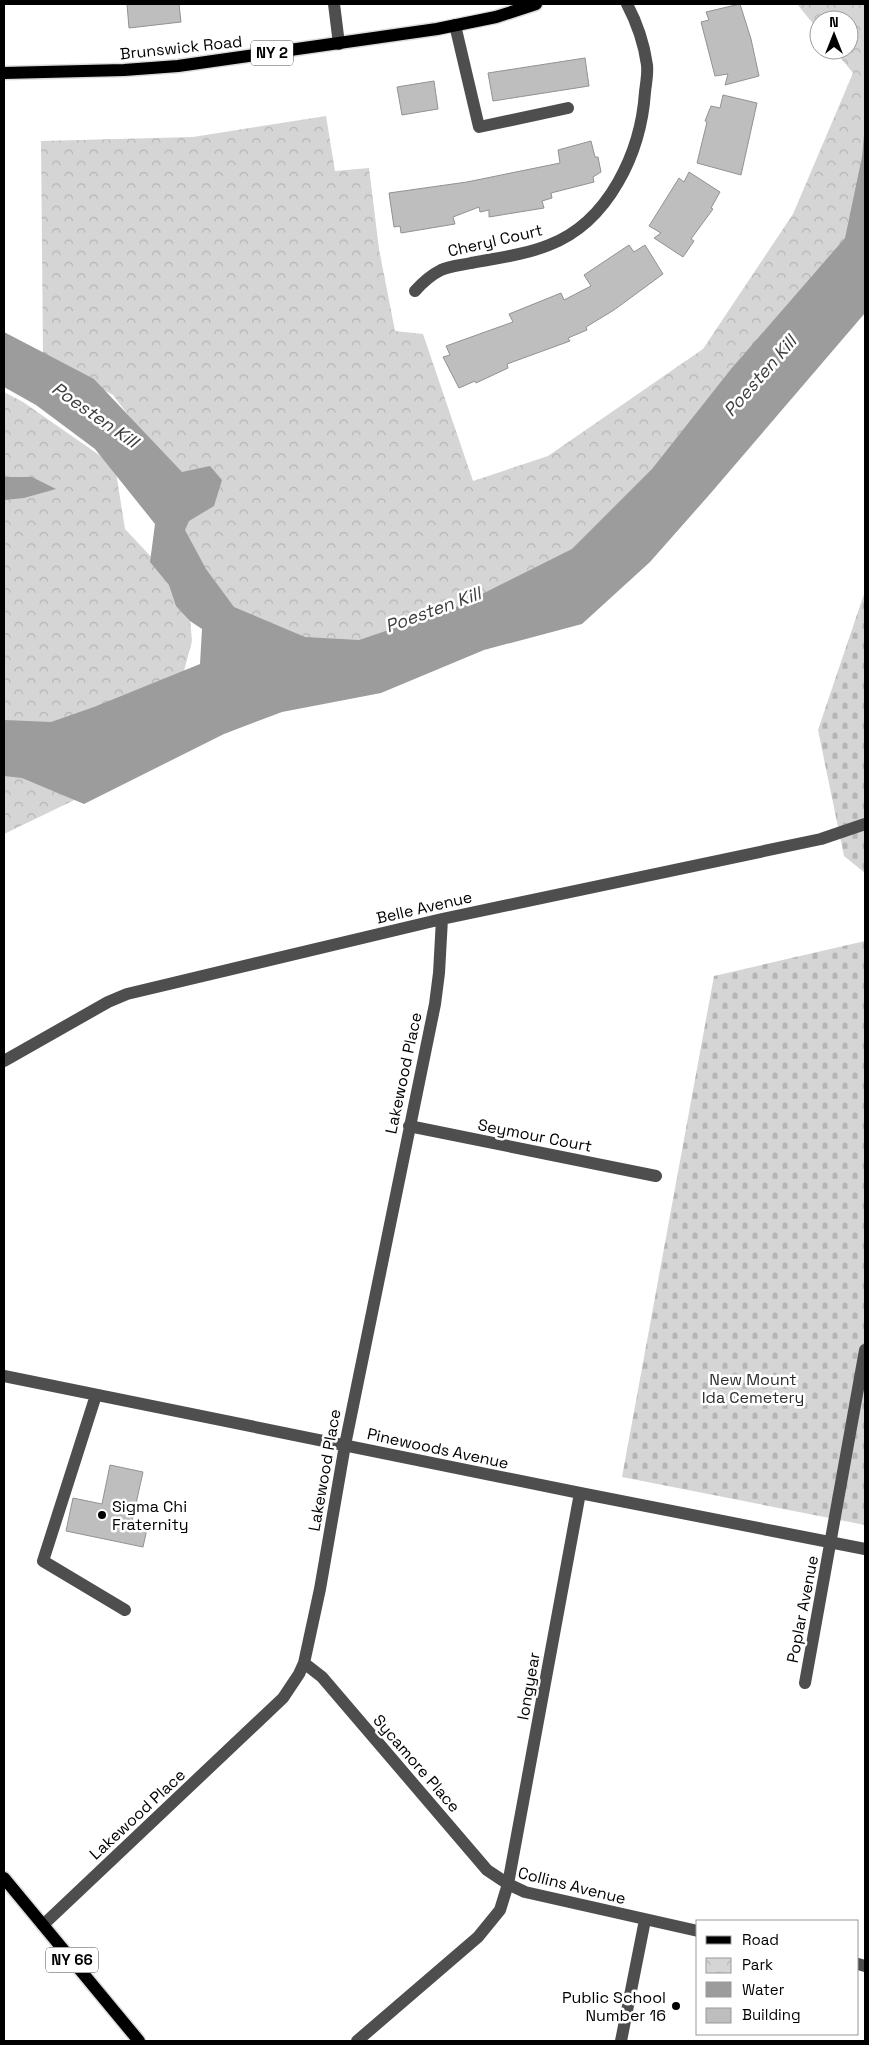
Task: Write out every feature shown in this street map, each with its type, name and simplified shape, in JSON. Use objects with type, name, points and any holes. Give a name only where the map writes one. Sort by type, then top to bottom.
[{"type":"main road","name":"Brunswick Road","points":[[4,73],[124,70],[178,66],[338,44],[455,25],[496,17],[536,4]]},
{"type":"main road","name":"NY 66","points":[[4,1878],[139,2041]]},
{"type":"street","points":[[334,4],[338,44]]},
{"type":"street","name":"Cheryl Court","points":[[415,290],[427,278],[443,269],[531,252],[551,244],[580,227],[599,210],[623,175],[637,139],[644,112],[647,68],[645,53],[634,18],[627,4]]},
{"type":"street","points":[[455,25],[478,127],[568,108]]},
{"type":"street","name":"Belle Avenue","points":[[4,1061],[108,1002],[127,994],[442,919],[821,839],[865,824]]},
{"type":"street","name":"Lakewood Place","points":[[43,1925],[283,1698],[304,1663],[320,1589],[345,1445],[435,1004],[442,919]]},
{"type":"street","name":"Seymour Court","points":[[409,1126],[656,1176]]},
{"type":"street","name":"Poplar Avenue","points":[[805,1683],[865,1350]]},
{"type":"street","name":"Pinewoods Avenue","points":[[4,1376],[865,1549]]},
{"type":"street","points":[[96,1395],[43,1561],[125,1610]]},
{"type":"street","name":"longyear","points":[[508,1884],[580,1493]]},
{"type":"street","name":"Sycamore Place","points":[[304,1663],[322,1677],[487,1870],[508,1884]]},
{"type":"street","name":"Collins Avenue","points":[[357,2041],[478,1938],[500,1910],[508,1884],[525,1892],[696,1931]]},
{"type":"street","points":[[621,2041],[645,1920]]},
{"type":"green space","points":[[797,4],[865,4],[865,171],[850,250],[694,443],[566,557],[466,610],[362,644],[303,644],[231,612],[182,532],[174,475],[113,395],[43,357],[41,141],[193,137],[326,116],[335,171],[369,168],[379,249],[395,331],[423,334],[473,481],[548,456],[703,349],[793,214],[853,73],[842,60],[859,60],[859,10],[809,10],[809,19]]},
{"type":"green space","points":[[4,392],[23,402],[115,466],[125,529],[188,596],[192,641],[173,712],[4,731]]},
{"type":"green space","points":[[865,591],[865,873],[844,856],[818,730]]},
{"type":"green space","points":[[172,753],[4,834],[4,770]]},
{"type":"green space","name":"New Mount Ida Cemetery","points":[[865,941],[865,1525],[622,1477],[714,976]]},
{"type":"water","name":"Poesten Kill","points":[[865,124],[865,313],[650,562],[582,624],[484,650],[381,693],[282,712],[224,734],[84,804],[22,778],[4,776],[4,720],[51,722],[94,707],[200,664],[202,629],[190,621],[176,606],[169,585],[150,562],[155,524],[95,449],[36,405],[4,387],[4,332],[94,379],[182,472],[210,466],[222,480],[214,506],[189,521],[185,530],[206,569],[234,607],[305,637],[359,640],[454,608],[572,549],[652,469],[731,369],[845,238],[862,157]]},
{"type":"water","points":[[4,477],[32,477],[56,489],[24,498],[4,500]]},
{"type":"building","points":[[127,4],[179,4],[181,22],[129,28]]},
{"type":"building","points":[[740,4],[751,39],[759,76],[725,85],[728,74],[715,76],[701,22],[709,20],[706,12]]},
{"type":"building","points":[[585,58],[589,86],[493,101],[488,73]]},
{"type":"building","points":[[434,81],[438,109],[402,115],[397,87]]},
{"type":"building","points":[[723,95],[757,103],[741,175],[697,163],[707,122],[705,121],[711,106],[720,108]]},
{"type":"building","points":[[591,141],[595,157],[598,157],[601,172],[593,177],[594,182],[551,193],[552,198],[542,201],[544,208],[489,217],[489,210],[480,212],[479,207],[453,217],[455,224],[401,233],[400,226],[394,227],[389,193],[467,182],[560,163],[558,150]]},
{"type":"building","points":[[689,172],[720,192],[711,208],[713,209],[691,239],[694,241],[683,257],[654,238],[661,233],[649,226],[679,178],[684,182]]},
{"type":"building","points":[[629,245],[634,252],[645,245],[663,274],[614,310],[586,327],[587,330],[568,338],[570,341],[507,364],[508,368],[476,383],[475,381],[459,388],[443,357],[450,355],[446,346],[513,322],[509,314],[561,293],[564,300],[591,286],[584,275]]},
{"type":"building","name":"Sigma Chi Fraternity","points":[[110,1465],[143,1472],[131,1526],[147,1529],[143,1547],[66,1531],[73,1498],[102,1504]]},
{"type":"place","name":"Sigma Chi Fraternity","points":[[102,1515]]},
{"type":"place","name":"Public School Number 16","points":[[676,2006]]}]
